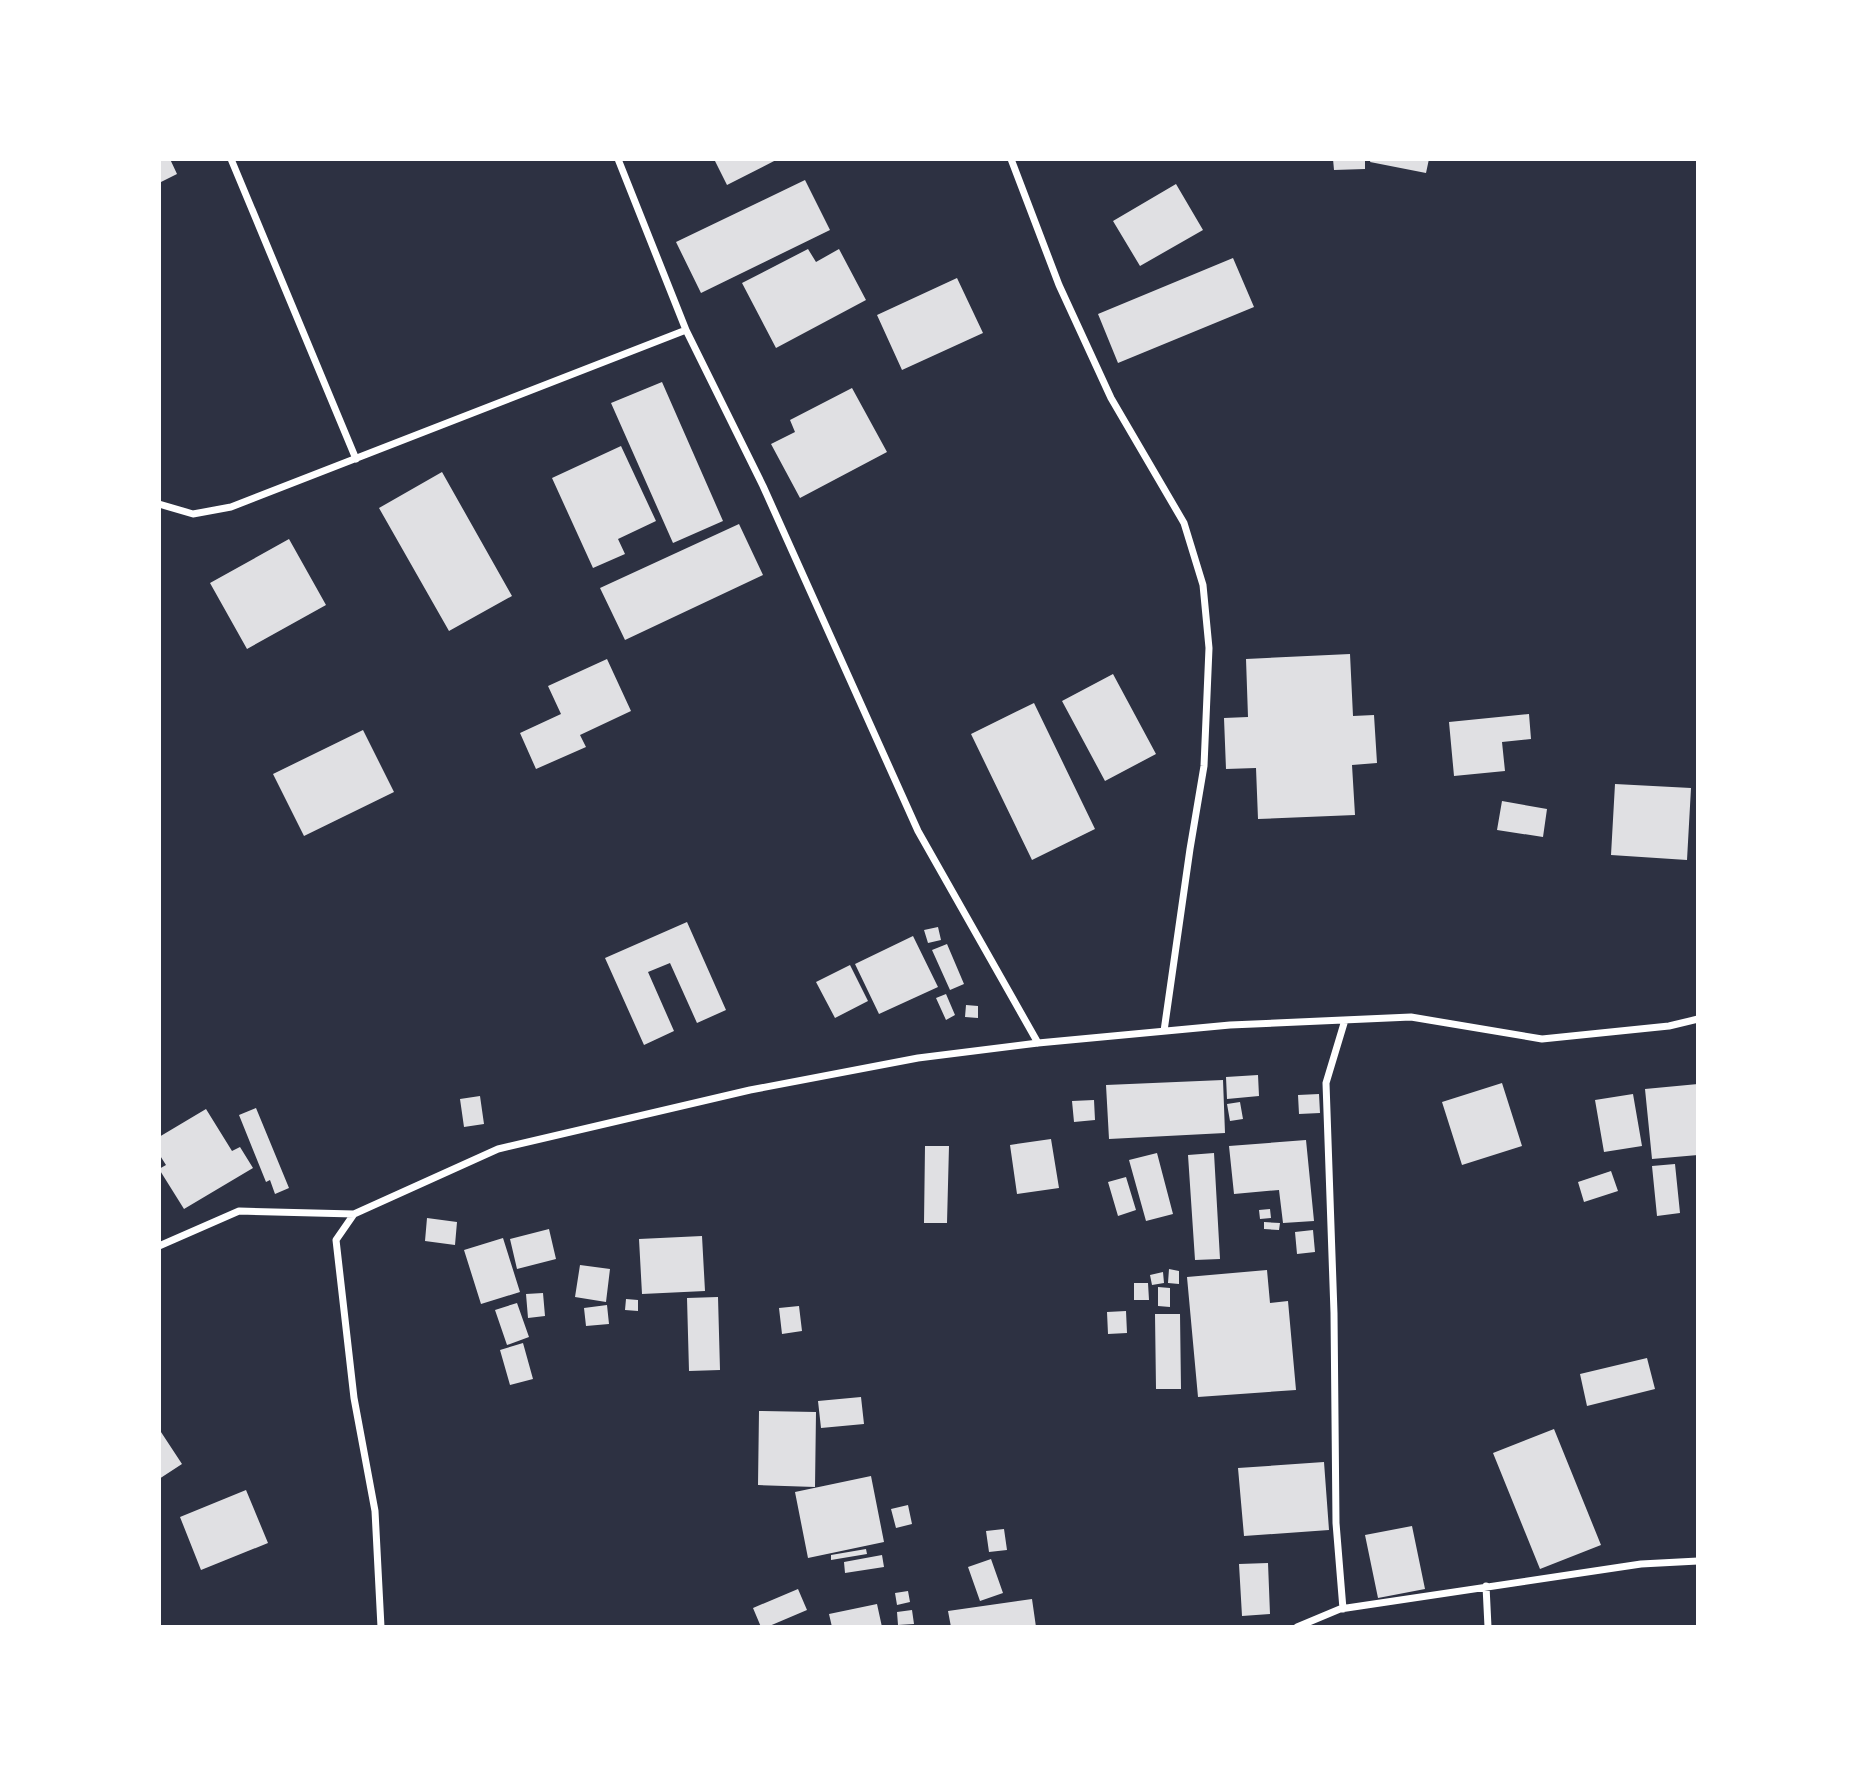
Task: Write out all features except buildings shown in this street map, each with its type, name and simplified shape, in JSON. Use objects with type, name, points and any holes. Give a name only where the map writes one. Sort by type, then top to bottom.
[{"type":"street","points":[[231,159],[356,459]]},
{"type":"street","points":[[618,159],[686,330],[763,486],[918,831],[1038,1042]]},
{"type":"street","points":[[1011,159],[1059,285],[1111,398],[1184,523],[1203,585],[1209,648],[1204,765],[1189,849],[1164,1031]]},
{"type":"street","points":[[159,504],[192,514],[231,507],[686,330]]},
{"type":"street","points":[[159,1246],[239,1211],[354,1214],[498,1149],[750,1090],[918,1058],[1038,1042],[1230,1025],[1410,1017],[1542,1039],[1669,1026],[1698,1019]]},
{"type":"street","points":[[1343,1609],[1336,1522],[1334,1313],[1326,1083],[1345,1020]]},
{"type":"street","points":[[354,1214],[336,1240],[354,1398],[375,1511],[382,1627]]},
{"type":"street","points":[[1297,1627],[1343,1609],[1641,1564],[1698,1561]]},
{"type":"street","points":[[1486,1586],[1489,1627]]}]
